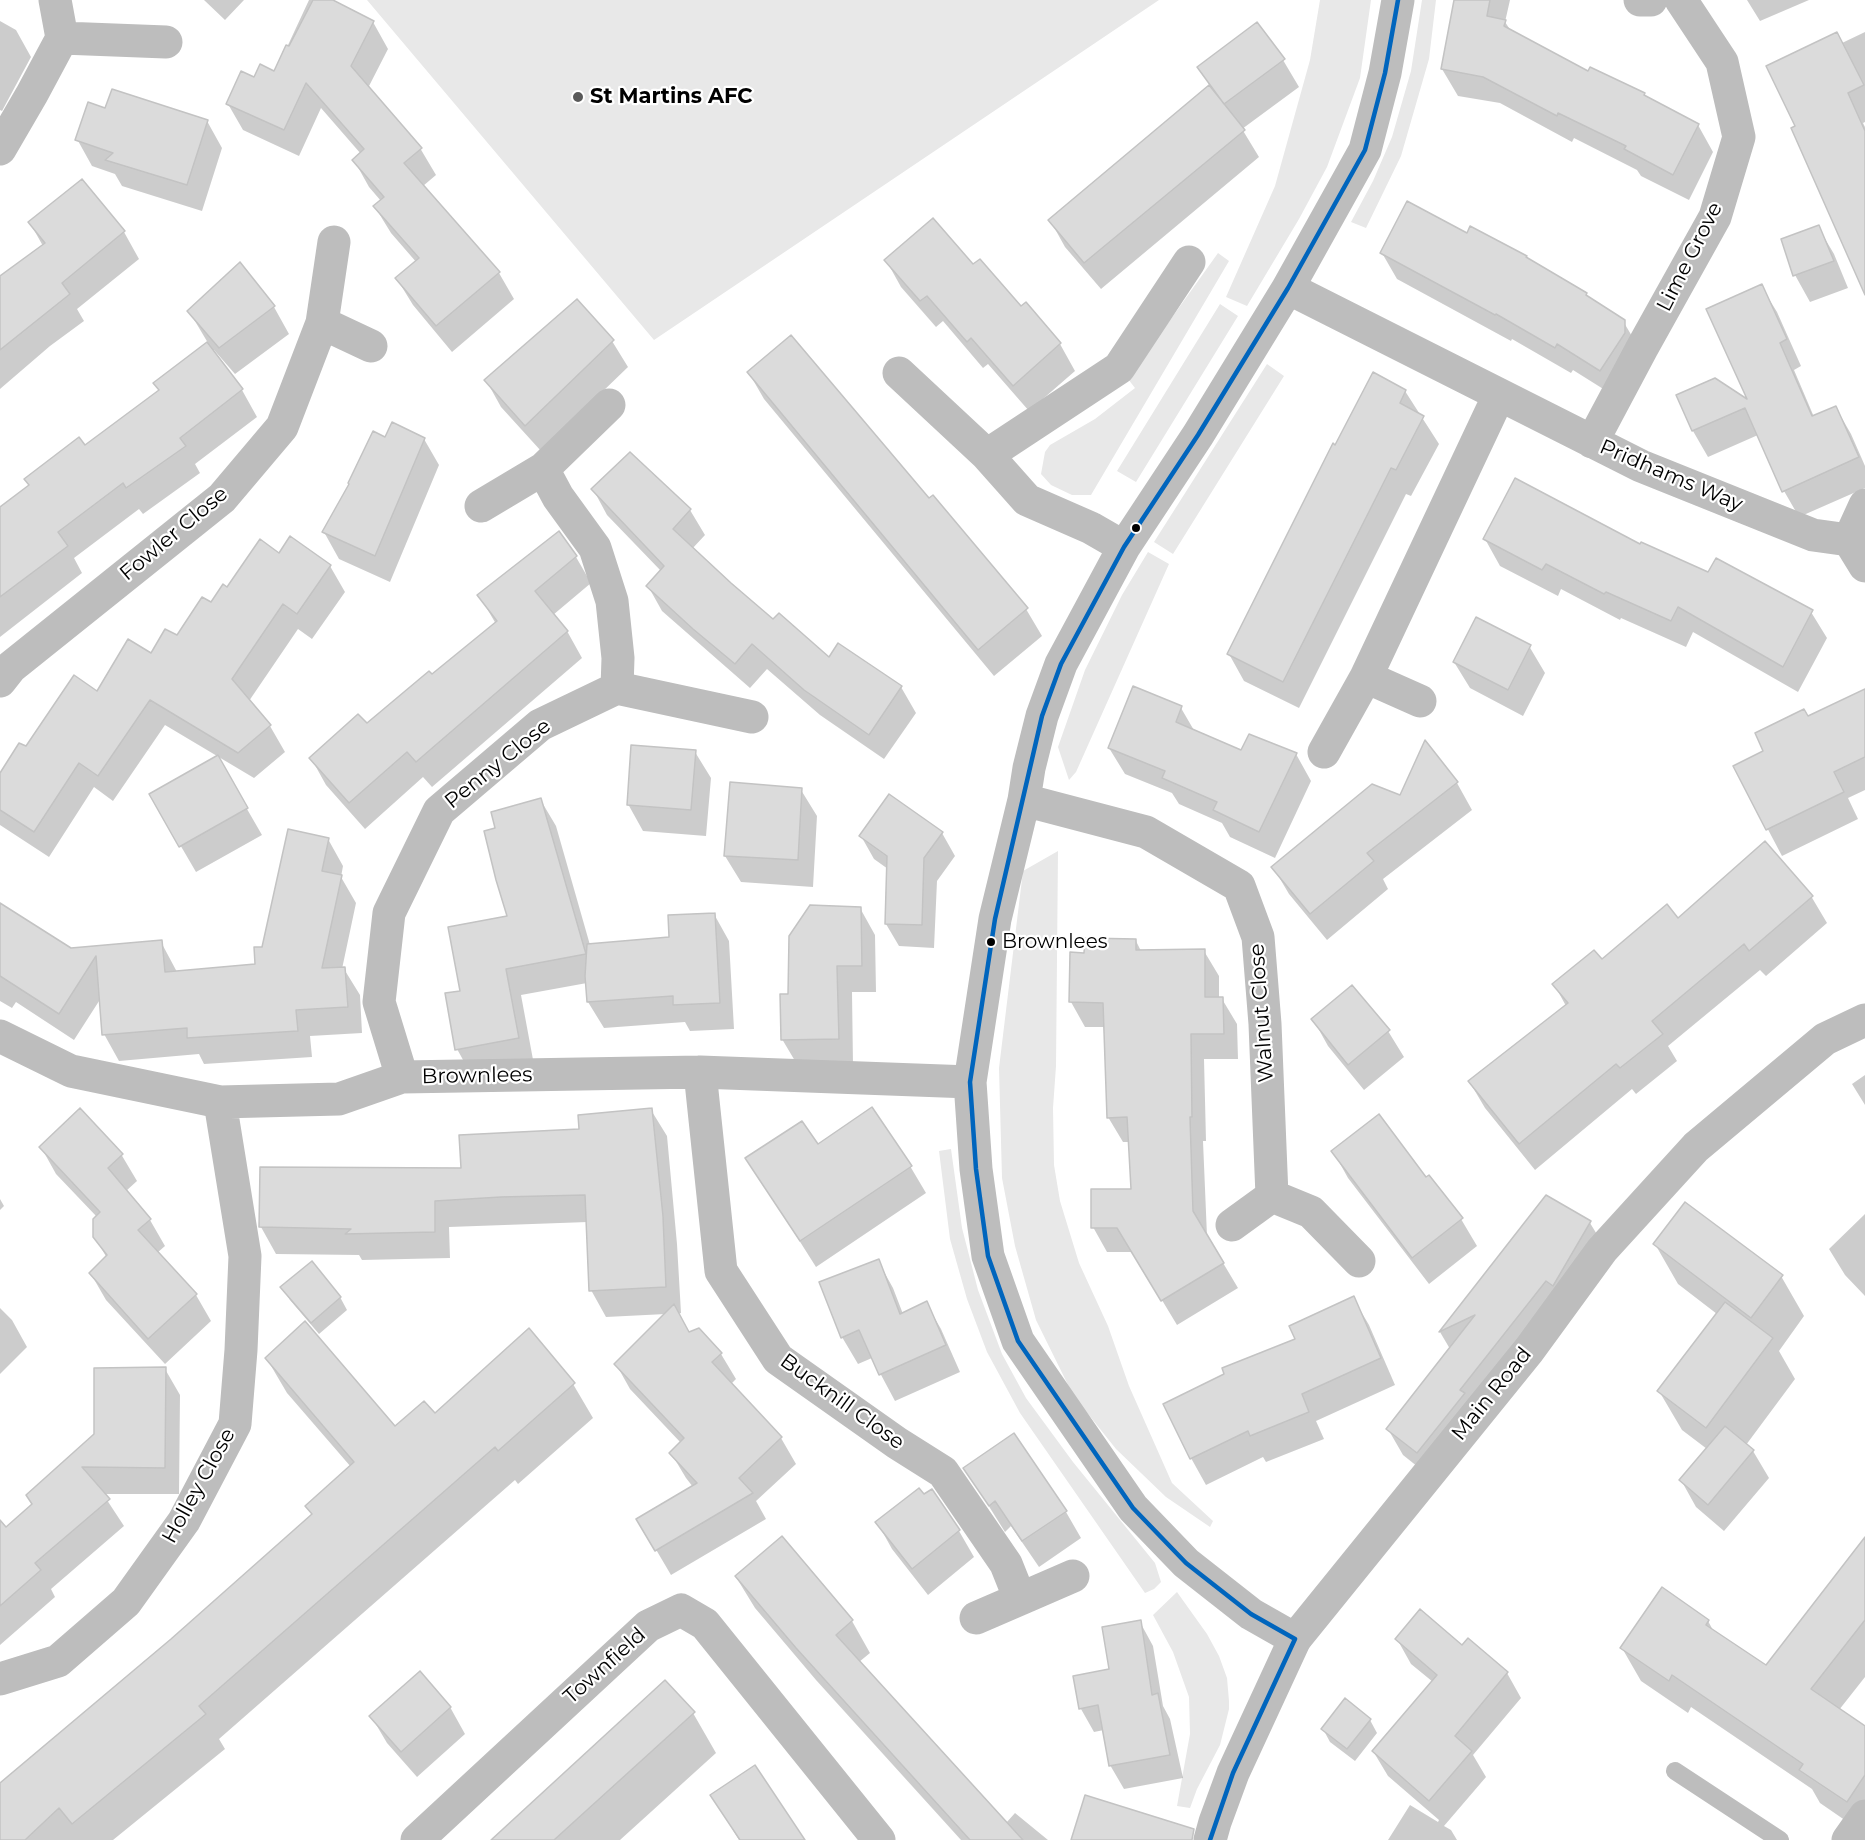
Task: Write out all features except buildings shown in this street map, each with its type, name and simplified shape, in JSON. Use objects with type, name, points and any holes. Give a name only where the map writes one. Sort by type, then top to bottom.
[{"type":"street","points":[[0,149],[62,38],[55,0]]},
{"type":"street","points":[[1295,1639],[1251,1614],[1186,1563],[1133,1508],[1018,1341],[988,1256],[976,1169],[970,1082],[995,919],[1042,716],[1061,664],[1124,547],[1198,435],[1288,288],[1365,150],[1385,73],[1398,0]]},
{"type":"street","points":[[1640,0],[1651,0]]},
{"type":"street","name":"Lime Grove","points":[[1592,442],[1715,217],[1740,137],[1722,62],[1681,0]]},
{"type":"street","points":[[62,38],[166,42]]},
{"type":"street","name":"Fowler Close","points":[[0,681],[11,667],[222,498],[282,427],[321,323],[334,242]]},
{"type":"street","points":[[987,455],[1119,368],[1190,262]]},
{"type":"street","name":"Pridhams Way","points":[[1288,288],[1641,466],[1857,553],[1865,505]]},
{"type":"street","points":[[321,323],[371,346]]},
{"type":"street","points":[[899,373],[987,455],[1027,500],[1091,528],[1124,547]]},
{"type":"street","points":[[1324,752],[1366,677],[1499,395]]},
{"type":"street","points":[[481,506],[543,469],[609,405]]},
{"type":"street","points":[[543,469],[558,496],[595,548],[612,601],[618,658],[617,688],[752,717]]},
{"type":"street","points":[[1366,677],[1420,701]]},
{"type":"street","name":"Penny Close","points":[[402,1077],[379,1002],[388,913],[439,811],[540,724],[617,688]]},
{"type":"street","name":"Walnut Close","points":[[1024,800],[1146,832],[1239,885],[1258,938],[1265,1024],[1272,1196]]},
{"type":"street","name":"Main Road","points":[[1210,1840],[1233,1773],[1295,1639],[1529,1350],[1602,1250],[1696,1148],[1825,1040],[1865,1020]]},
{"type":"street","name":"Brownlees","points":[[0,1036],[71,1071],[220,1102],[339,1099],[402,1077],[700,1072],[970,1082]]},
{"type":"street","name":"Bucknill Close","points":[[700,1072],[721,1271],[778,1359],[943,1472],[1006,1564],[1020,1599]]},
{"type":"street","name":"Holley Close","points":[[0,1679],[58,1661],[126,1602],[184,1521],[235,1424],[245,1256],[220,1102]]},
{"type":"street","points":[[1232,1225],[1272,1196],[1311,1212],[1359,1261]]},
{"type":"street","points":[[976,1618],[1073,1576]]},
{"type":"street","name":"Townfield","points":[[417,1840],[648,1626],[681,1610],[705,1624],[879,1840]]},
{"type":"street","points":[[1848,1840],[1865,1816]]},
{"type":"lane","points":[[1675,1771],[1780,1840]]},
{"type":"shaded area","points":[[367,0],[1159,0],[654,340]]},
{"type":"shaded area","points":[[1320,0],[1371,0],[1360,78],[1327,167],[1247,306],[1226,297],[1275,186],[1310,60]]},
{"type":"shaded area","points":[[1422,0],[1436,0],[1429,59],[1401,156],[1366,228],[1351,222],[1373,181],[1392,137],[1411,71]]},
{"type":"shaded area","points":[[1218,253],[1229,261],[1091,495],[1072,495],[1051,485],[1041,474],[1045,452],[1050,445],[1095,419],[1135,388],[1128,379]]},
{"type":"shaded area","points":[[1220,304],[1238,316],[1136,482],[1117,471]]},
{"type":"shaded area","points":[[1267,364],[1284,376],[1173,554],[1154,542]]},
{"type":"shaded area","points":[[1148,552],[1169,564],[1076,772],[1069,780],[1058,747],[1085,670],[1122,595]]},
{"type":"shaded area","points":[[1058,851],[1056,1066],[1053,1108],[1054,1165],[1060,1201],[1079,1263],[1108,1326],[1129,1386],[1172,1483],[1213,1521],[1210,1527],[1166,1497],[1116,1449],[1073,1395],[1036,1320],[1015,1246],[1002,1178],[999,1068],[1023,871]]},
{"type":"shaded area","points":[[951,1149],[962,1228],[978,1290],[1002,1354],[1026,1398],[1073,1462],[1155,1563],[1161,1582],[1154,1589],[1145,1593],[1020,1413],[987,1352],[967,1299],[950,1239],[939,1151]]},
{"type":"shaded area","points":[[1177,1592],[1207,1634],[1219,1656],[1227,1678],[1229,1701],[1220,1745],[1197,1789],[1190,1808],[1177,1806],[1190,1734],[1189,1697],[1173,1652],[1153,1615]]},
{"type":"transit line","points":[[1210,1840],[1233,1773],[1295,1639],[1251,1614],[1186,1563],[1133,1508],[1018,1341],[988,1256],[976,1169],[970,1082],[995,919],[1042,716],[1061,664],[1124,547],[1198,435],[1288,288],[1365,150],[1385,73],[1398,0]]},
{"type":"place","name":"St Martins AFC","points":[[578,97]]},
{"type":"place","name":"Brownlees","points":[[991,942]]}]
